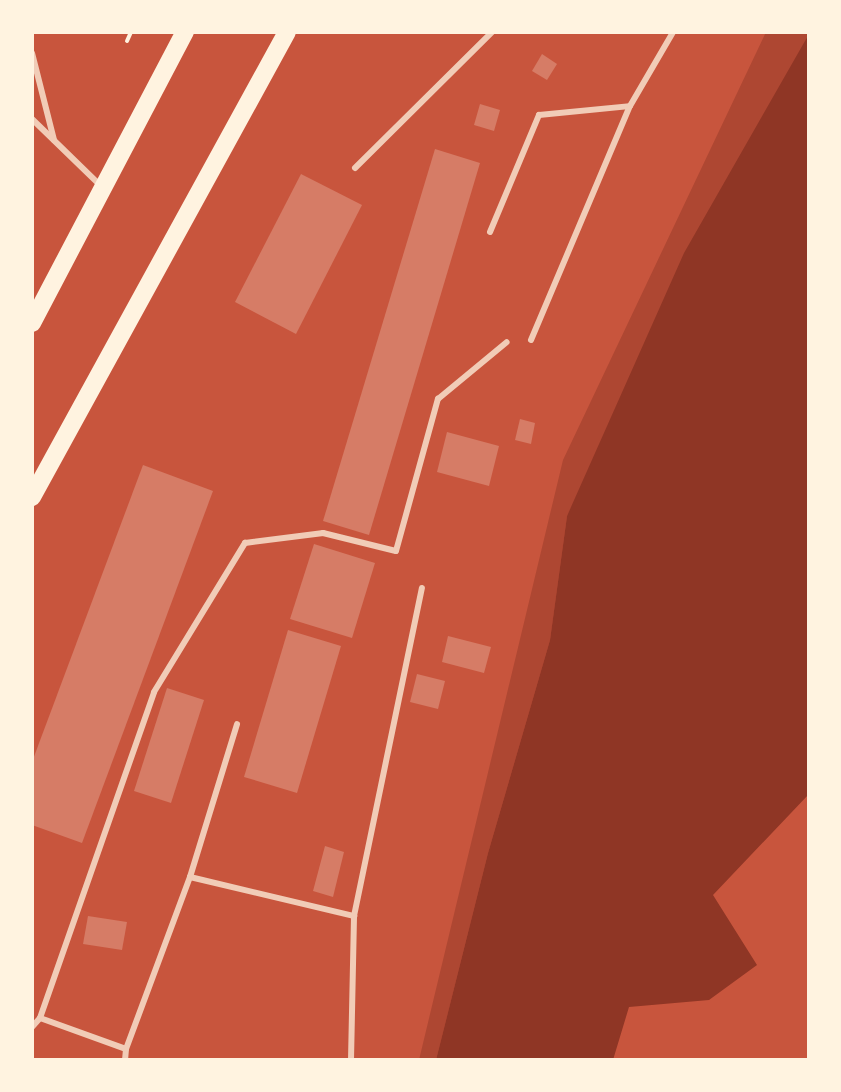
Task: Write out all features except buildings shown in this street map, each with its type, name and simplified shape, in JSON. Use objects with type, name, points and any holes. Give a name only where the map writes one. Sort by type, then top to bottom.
[{"type":"main road","points":[[32,323],[185,32]]},
{"type":"main road","points":[[32,497],[287,32]]},
{"type":"lane","points":[[355,168],[492,32]]},
{"type":"lane","points":[[531,340],[630,106],[673,32]]},
{"type":"lane","points":[[32,53],[54,140]]},
{"type":"lane","points":[[490,232],[539,115],[630,106]]},
{"type":"lane","points":[[32,119],[102,186]]},
{"type":"lane","points":[[32,1027],[40,1018],[154,692],[245,543],[323,533],[396,551],[438,399],[507,342]]},
{"type":"lane","points":[[351,1060],[354,916],[422,588]]},
{"type":"lane","points":[[125,1060],[126,1049],[190,877],[237,724]]},
{"type":"lane","points":[[190,877],[354,916]]},
{"type":"lane","points":[[40,1018],[126,1049]]},
{"type":"path","points":[[127,41],[131,32]]},
{"type":"shaded area","points":[[766,32],[809,34],[567,516],[550,640],[488,853],[436,1060],[419,1060],[563,460]]},
{"type":"shaded area","points":[[809,34],[809,794],[713,895],[757,965],[709,1000],[629,1007],[613,1060],[436,1060],[488,853],[550,640],[567,516],[684,253]]}]
